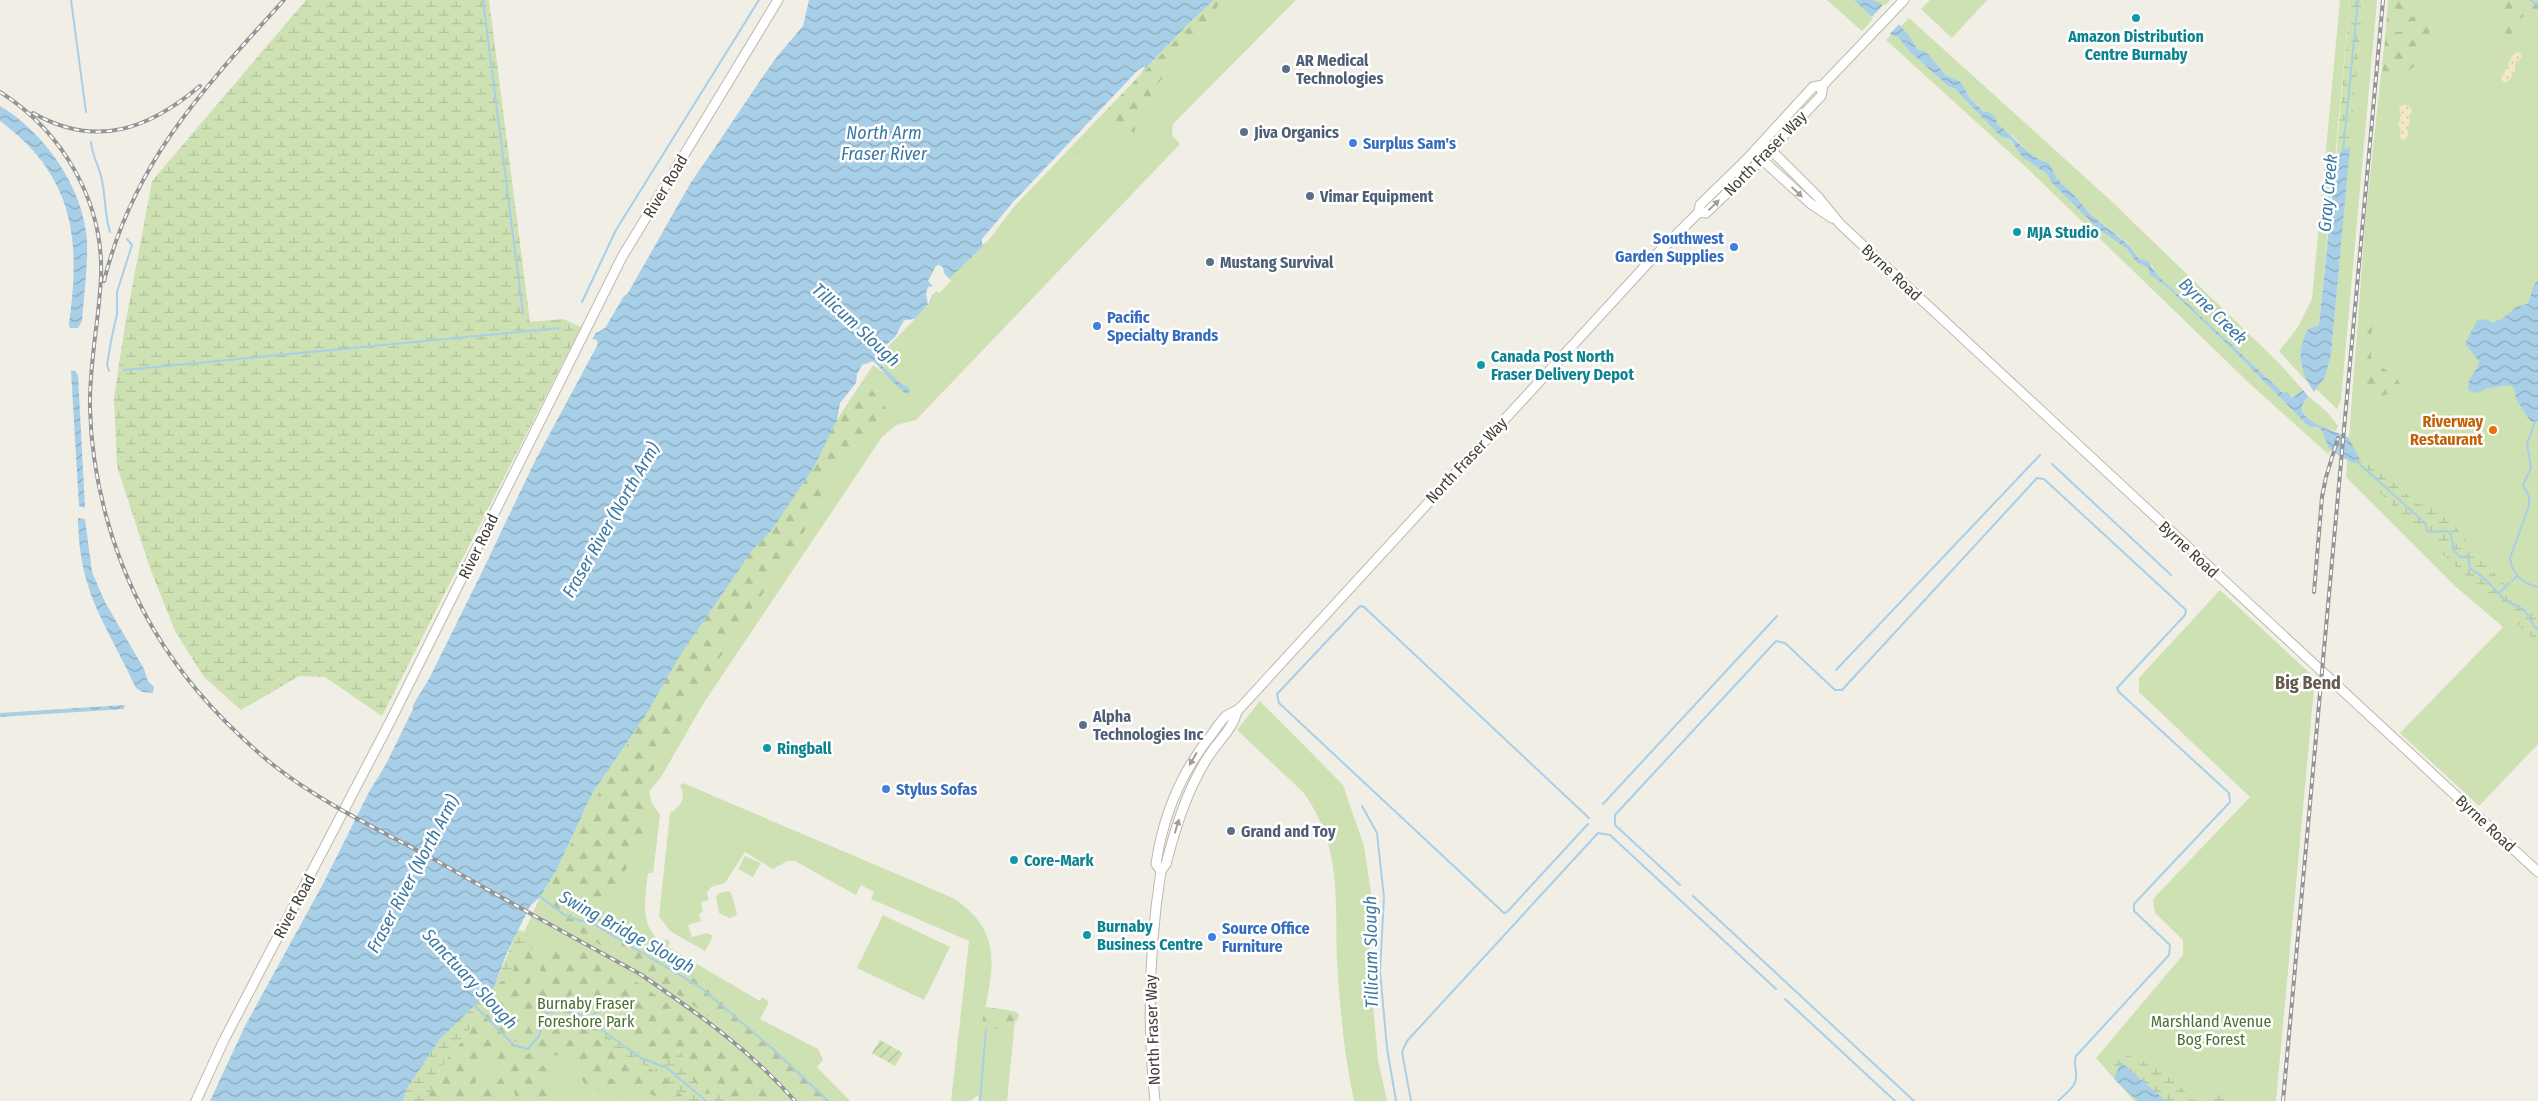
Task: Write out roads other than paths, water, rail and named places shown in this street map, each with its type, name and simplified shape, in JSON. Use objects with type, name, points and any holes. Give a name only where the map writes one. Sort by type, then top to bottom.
[{"type":"street","name":"River Road","points":[[196,1101],[224,1040],[392,718],[622,257],[778,0]]},
{"type":"street","name":"North Fraser Way","points":[[1699,212],[1706,213],[1762,159],[1821,96],[1823,85],[1904,0]]},
{"type":"street","name":"North Fraser Way","points":[[1155,1101],[1152,1072],[1150,983],[1151,946],[1160,870],[1166,864],[1188,793],[1208,756],[1234,723],[1237,712],[1349,587],[1642,270],[1699,212],[1700,205],[1754,152],[1813,87],[1823,85]]},
{"type":"street","name":"Byrne Road","points":[[1763,142],[1818,197],[1840,224],[2538,872]]},
{"type":"street","name":"Byrne Road","points":[[1754,152],[1811,204],[1840,224]]},
{"type":"water","name":"North Arm Fraser River","points":[[804,0],[1214,0],[1188,24],[1011,208],[983,246],[933,294],[932,300],[875,359],[899,382],[910,389],[909,392],[906,394],[872,362],[860,385],[837,420],[814,467],[771,531],[753,549],[679,657],[644,718],[593,792],[556,871],[540,897],[530,906],[506,955],[494,987],[440,1039],[406,1090],[403,1101],[207,1101],[235,1042],[443,644],[594,336],[677,199],[801,22]]},
{"type":"water","points":[[1854,0],[1872,0],[1881,4],[1911,38],[1917,49],[1926,52],[1946,75],[1961,82],[1969,97],[1984,112],[1989,112],[1996,118],[1997,124],[2027,151],[2049,163],[2057,179],[2091,215],[2129,245],[2139,259],[2148,261],[2157,275],[2283,393],[2287,392],[2292,398],[2303,390],[2308,396],[2302,406],[2302,412],[2306,417],[2320,426],[2348,437],[2360,460],[2353,463],[2331,450],[2324,434],[2319,428],[2309,427],[2231,348],[2165,285],[2150,275],[2148,267],[2137,263],[2127,249],[2098,229],[2052,183],[2047,174],[2022,157],[2010,139],[2001,137],[1955,89],[1948,86],[1908,50],[1898,37],[1891,35]]},
{"type":"water","points":[[0,106],[16,117],[46,146],[70,181],[78,200],[84,220],[87,250],[82,321],[78,328],[70,328],[69,324],[74,264],[72,236],[67,211],[58,187],[44,164],[25,142],[0,121]]},
{"type":"water","points":[[2350,147],[2331,355],[2325,377],[2314,392],[2302,369],[2302,346],[2308,329],[2319,325],[2336,158],[2341,151]]},
{"type":"water","points":[[2538,280],[2538,420],[2531,422],[2516,399],[2515,390],[2511,385],[2487,388],[2478,393],[2469,391],[2470,379],[2479,361],[2465,344],[2477,321],[2486,319],[2493,323],[2502,319],[2516,307],[2527,304]]},
{"type":"water","points":[[71,371],[75,371],[78,375],[85,508],[79,506]]},
{"type":"water","points":[[78,518],[85,519],[92,572],[105,602],[144,669],[148,681],[154,687],[153,693],[142,692],[136,688],[96,607],[83,567]]},
{"type":"water","points":[[125,705],[124,709],[0,717],[0,713]]},
{"type":"water","points":[[2121,1062],[2166,1101],[2138,1101],[2114,1079]]},
{"type":"waterway","points":[[71,0],[86,112]]},
{"type":"waterway","points":[[483,0],[523,314]]},
{"type":"waterway","points":[[582,302],[616,230],[759,0]]},
{"type":"waterway","name":"Gray Creek","points":[[2343,152],[2358,0]]},
{"type":"waterway","points":[[2530,0],[2538,5]]},
{"type":"waterway","points":[[91,142],[103,183],[110,232]]},
{"type":"waterway","points":[[109,371],[107,365],[117,314],[117,292],[132,245],[127,239]]},
{"type":"waterway","points":[[124,370],[560,328]]},
{"type":"waterway","points":[[2535,422],[2527,444],[2531,468],[2523,485],[2529,497],[2529,506],[2510,558],[2516,574],[2528,584],[2538,587]]},
{"type":"waterway","points":[[1836,670],[2040,455]]},
{"type":"waterway","name":"Byrne Creek","points":[[2355,460],[2425,523],[2428,532],[2447,531],[2451,534],[2454,551],[2460,557],[2468,556],[2470,569],[2484,578],[2504,599],[2525,611],[2538,630]]},
{"type":"waterway","points":[[2052,464],[2171,575]]},
{"type":"waterway","points":[[1680,885],[1615,825],[1615,815],[1776,641],[1785,643],[1835,690],[1842,690],[2037,478],[2044,479],[2186,610],[2185,615],[2117,688],[2119,692],[2229,793],[2230,802],[2134,904],[2134,911],[2170,945],[2169,955],[2076,1056],[2074,1084],[2058,1101]]},
{"type":"waterway","points":[[2512,581],[2517,576]]},
{"type":"waterway","points":[[2500,592],[2509,583]]},
{"type":"waterway","points":[[1588,824],[1504,913],[1279,703],[1277,694],[1360,606],[1364,607],[1589,818]]},
{"type":"waterway","points":[[1603,804],[1777,616]]},
{"type":"waterway","name":"Tillicum Slough","points":[[1362,806],[1377,833],[1384,898],[1380,971],[1387,1048],[1396,1101]]},
{"type":"waterway","points":[[1411,1101],[1402,1052],[1407,1041],[1598,833],[1610,835],[1776,989]]},
{"type":"waterway","name":"Swing Bridge Slough","points":[[539,896],[566,916],[595,925],[700,987],[774,1050],[828,1101]]},
{"type":"waterway","points":[[1693,896],[1914,1101]]},
{"type":"waterway","points":[[588,1018],[595,1014],[600,998]]},
{"type":"waterway","points":[[1785,999],[1895,1101]]},
{"type":"waterway","name":"Sanctuary Slough","points":[[474,1005],[514,1045],[528,1049],[539,1036],[545,1013],[566,1009],[581,1015],[641,1058],[667,1068],[706,1101]]},
{"type":"waterway","points":[[980,1101],[986,1030]]},
{"type":"railway","points":[[104,281],[117,238],[134,199],[153,163],[175,128],[226,64],[284,0]]},
{"type":"railway","points":[[2283,1101],[2383,0]]},
{"type":"railway","points":[[33,113],[56,124],[78,130],[100,132],[121,129],[141,123],[161,113],[181,101],[200,86]]},
{"type":"railway","points":[[0,92],[23,108],[43,127],[75,171],[87,196],[95,222],[100,249],[101,277],[91,375],[90,408],[95,466],[101,495],[117,551],[140,605],[166,649],[192,685],[238,734],[291,778],[352,816],[640,974],[702,1017],[741,1048],[778,1082],[795,1101]]},
{"type":"railway","points":[[2314,592],[2322,497],[2338,438]]},
{"type":"place","name":"Amazon Distribution Centre Burnaby","points":[[2136,18]]},
{"type":"place","name":"AR Medical Technologies","points":[[1286,69]]},
{"type":"place","name":"Jiva Organics","points":[[1244,132]]},
{"type":"place","name":"Surplus Sam's","points":[[1353,143]]},
{"type":"place","name":"Vimar Equipment","points":[[1310,196]]},
{"type":"place","name":"MJA Studio","points":[[2017,232]]},
{"type":"place","name":"Southwest Garden Supplies","points":[[1734,247]]},
{"type":"place","name":"Mustang Survival","points":[[1210,262]]},
{"type":"place","name":"Pacific Specialty Brands","points":[[1097,326]]},
{"type":"place","name":"Canada Post North Fraser Delivery Depot","points":[[1481,365]]},
{"type":"place","name":"Riverway Restaurant","points":[[2493,430]]},
{"type":"place","name":"Alpha Technologies Inc","points":[[1083,725]]},
{"type":"place","name":"Ringball","points":[[767,748]]},
{"type":"place","name":"Stylus Sofas","points":[[886,789]]},
{"type":"place","name":"Grand and Toy","points":[[1231,831]]},
{"type":"place","name":"Core-Mark","points":[[1014,860]]},
{"type":"place","name":"Burnaby Business Centre","points":[[1087,935]]},
{"type":"place","name":"Source Office Furniture","points":[[1212,937]]},
{"type":"district","name":"Big Bend","points":[[2308,683]]},
{"type":"water label","name":"Fraser River (North Arm)","points":[[611,520]]},
{"type":"water label","name":"Fraser River (North Arm)","points":[[413,874]]},
{"type":"park label","name":"Burnaby Fraser Foreshore Park","points":[[586,1012]]},
{"type":"park label","name":"Marshland Avenue Bog Forest","points":[[2211,1030]]}]
